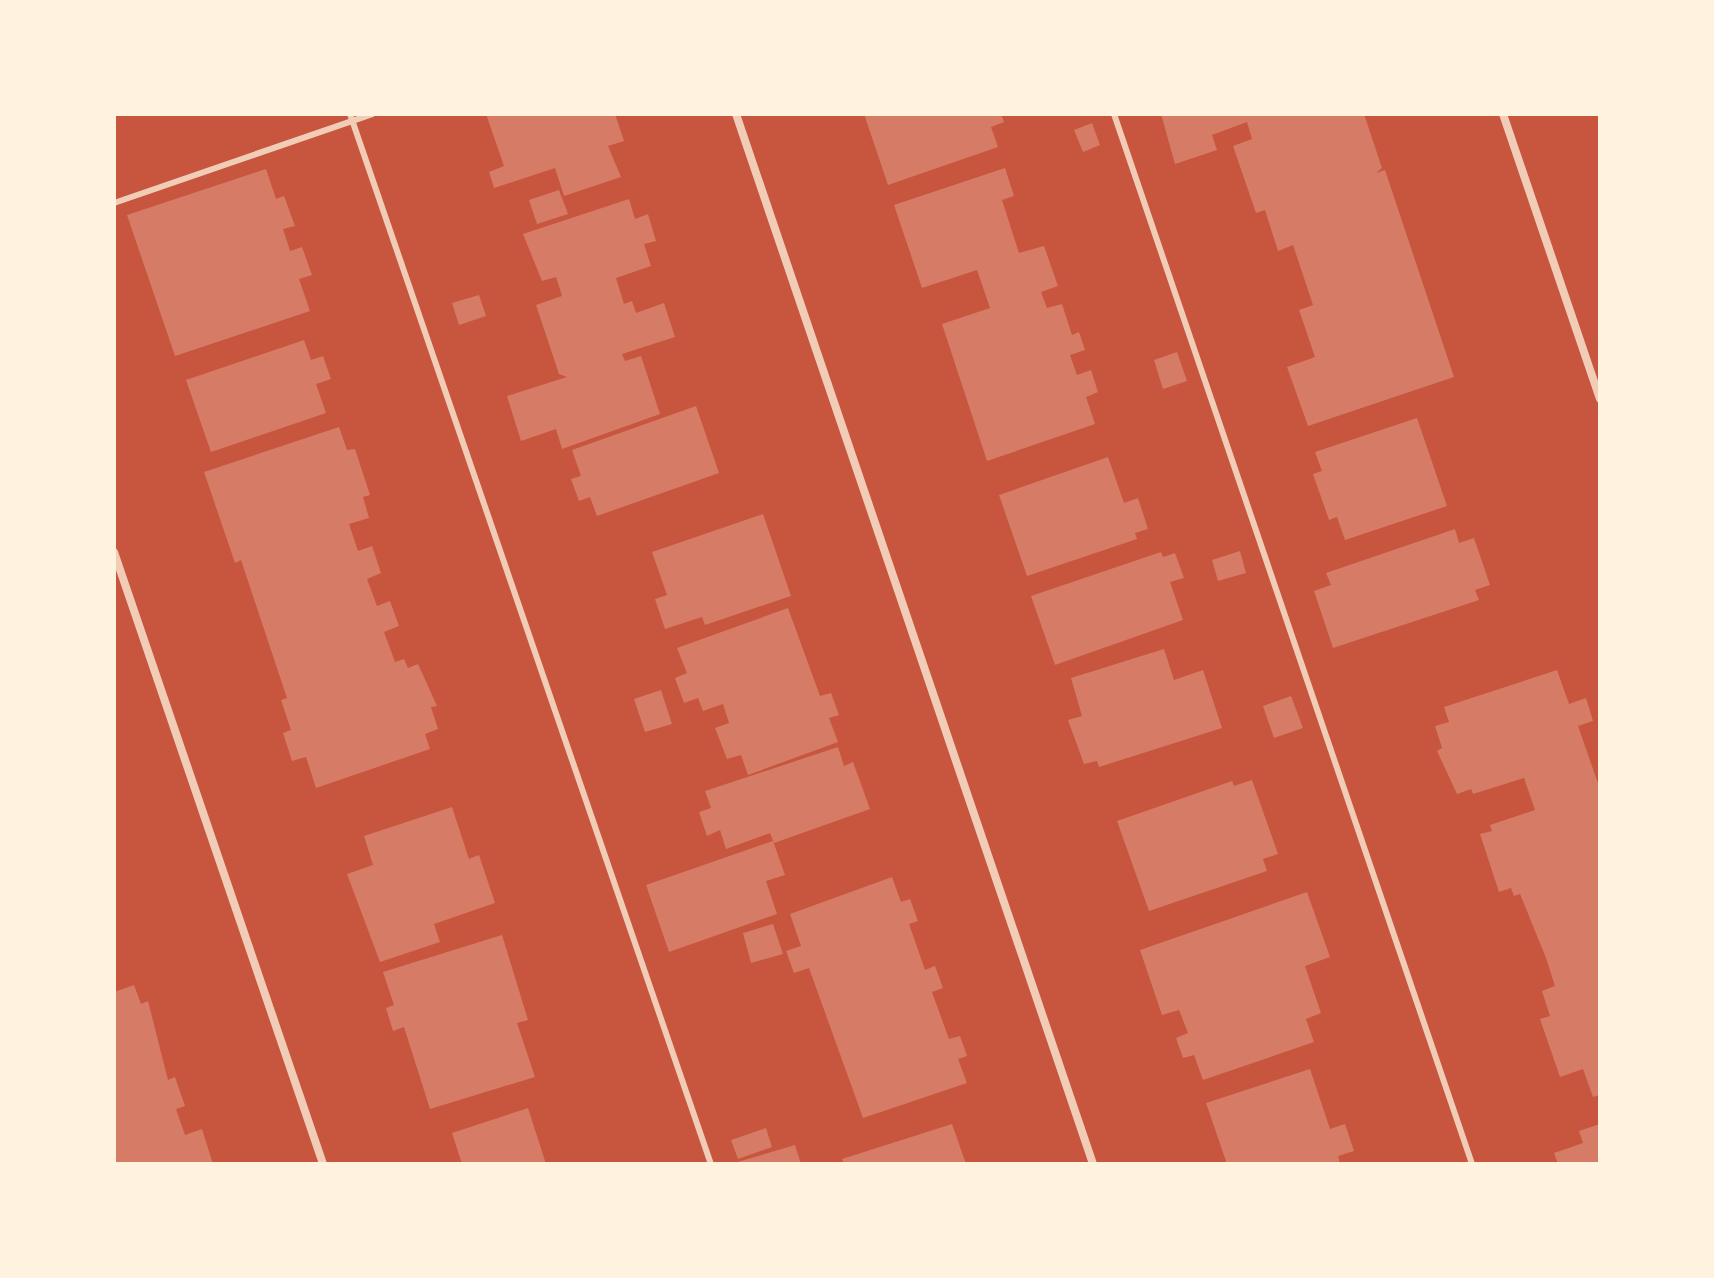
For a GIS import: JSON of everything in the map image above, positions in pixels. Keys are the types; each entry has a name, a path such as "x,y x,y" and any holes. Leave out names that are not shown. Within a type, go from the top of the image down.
{"street":[{"path":"736,114 1093,1164"},
{"path":"1503,114 1600,399"},
{"path":"114,552 323,1164"}],"lane":[{"path":"114,203 351,117 372,114"},
{"path":"1114,114 1472,1164"},
{"path":"351,117 711,1164"}],"building":[{"path":"486,114 615,114 624,141 608,146 621,177 564,196 555,168 494,188 489,172 504,166"},
{"path":"864,114 1001,114 1004,122 991,127 998,147 888,185"},
{"path":"1161,114 1364,114 1382,168 1376,173 1385,170 1454,377 1308,426 1287,367 1315,357 1299,310 1313,305 1293,245 1278,251 1265,210 1256,213 1233,146 1252,139 1247,122 1212,135 1217,150 1175,164"},
{"path":"1092,123 1100,145 1083,152 1074,130"},
{"path":"1005,168 1014,196 1002,200 1019,253 1044,246 1058,286 1041,292 1047,308 1062,304 1072,335 1079,332 1085,350 1070,355 1077,375 1091,370 1098,392 1086,397 1095,424 987,461 942,324 990,308 977,270 922,288 894,205"},
{"path":"266,169 276,199 284,196 295,226 283,229 290,251 302,247 312,275 299,279 310,311 175,356 127,215"},
{"path":"559,190 568,214 537,224 529,200"},
{"path":"629,199 635,219 648,214 656,241 644,244 651,266 616,278 624,304 632,301 636,313 664,303 675,337 622,354 625,361 641,356 660,414 562,449 556,429 521,441 507,396 567,377 559,374 536,305 562,296 556,277 542,281 523,234"},
{"path":"479,295 486,316 459,325 452,303"},
{"path":"304,340 311,360 323,356 331,379 316,384 326,413 211,452 186,380"},
{"path":"1177,352 1187,381 1163,389 1154,360"},
{"path":"696,406 719,473 597,516 590,497 579,501 571,479 581,476 572,450"},
{"path":"1417,418 1447,506 1345,540 1337,517 1329,520 1313,474 1322,471 1315,452"},
{"path":"339,427 347,450 355,449 370,495 363,497 369,518 349,524 358,551 372,546 381,573 367,579 377,606 390,601 399,626 384,632 395,662 404,659 408,668 418,664 437,706 431,707 438,729 425,734 430,749 316,788 306,757 292,761 283,733 291,730 281,700 287,698 241,560 235,563 204,472"},
{"path":"1108,457 1124,503 1138,498 1148,529 1135,533 1137,539 1027,576 999,495"},
{"path":"763,514 791,596 705,625 702,617 665,629 655,599 667,595 652,552"},
{"path":"1455,529 1459,543 1474,538 1490,585 1475,590 1479,600 1333,648 1314,591 1331,585 1326,573"},
{"path":"1240,551 1246,573 1218,581 1212,560"},
{"path":"1161,552 1163,557 1175,553 1184,578 1170,582 1183,620 1055,665 1031,596"},
{"path":"788,608 820,696 831,693 839,715 829,718 838,742 748,775 741,755 727,759 715,728 729,723 723,704 703,711 698,698 684,703 675,678 687,673 677,648"},
{"path":"1164,649 1174,680 1203,670 1222,728 1099,767 1097,761 1084,764 1068,720 1082,716 1071,678"},
{"path":"1557,670 1569,704 1586,698 1593,721 1578,726 1600,789 1600,1095 1593,1097 1583,1069 1560,1077 1540,1019 1550,1016 1542,991 1555,986 1546,958 1520,894 1514,896 1511,888 1499,892 1480,834 1492,831 1490,825 1535,810 1524,778 1473,794 1471,789 1457,794 1437,751 1442,748 1435,726 1449,722 1444,707"},
{"path":"661,690 672,724 645,732 634,699"},
{"path":"1291,696 1303,728 1274,738 1263,706"},
{"path":"838,747 844,766 853,762 870,809 774,843 770,833 726,849 720,830 707,836 699,812 711,808 705,791"},
{"path":"1252,780 1278,854 1263,859 1267,871 1149,911 1117,821 1232,781 1234,786"},
{"path":"452,807 469,859 479,855 495,903 434,924 440,942 380,962 347,874 373,865 364,836"},
{"path":"773,841 785,875 766,881 777,914 669,952 646,885"},
{"path":"892,877 901,902 910,899 918,921 909,924 925,970 935,966 943,988 932,992 949,1039 960,1036 967,1056 958,1059 967,1083 863,1118 809,968 794,973 786,951 801,946 790,914"},
{"path":"1307,892 1330,957 1305,966 1321,1013 1306,1019 1314,1042 1203,1080 1194,1055 1183,1058 1176,1038 1188,1033 1179,1010 1162,1015 1140,950"},
{"path":"773,924 783,954 751,963 743,933"},
{"path":"502,935 528,1020 517,1023 535,1077 430,1109 404,1027 393,1031 386,1008 394,1005 383,972"},
{"path":"134,985 141,1004 148,1001 168,1080 175,1077 185,1106 176,1109 185,1135 202,1129 213,1164 114,1164 114,992"},
{"path":"1310,1069 1330,1129 1345,1124 1354,1151 1338,1156 1340,1164 1227,1164 1206,1103"},
{"path":"528,1108 546,1164 462,1164 452,1133"},
{"path":"952,1124 966,1164 844,1164 842,1159"},
{"path":"1600,1124 1600,1164 1558,1164 1554,1153 1583,1143 1579,1131"},
{"path":"766,1128 772,1147 738,1159 731,1140"},
{"path":"795,1145 801,1164 734,1164 734,1163"}]}
